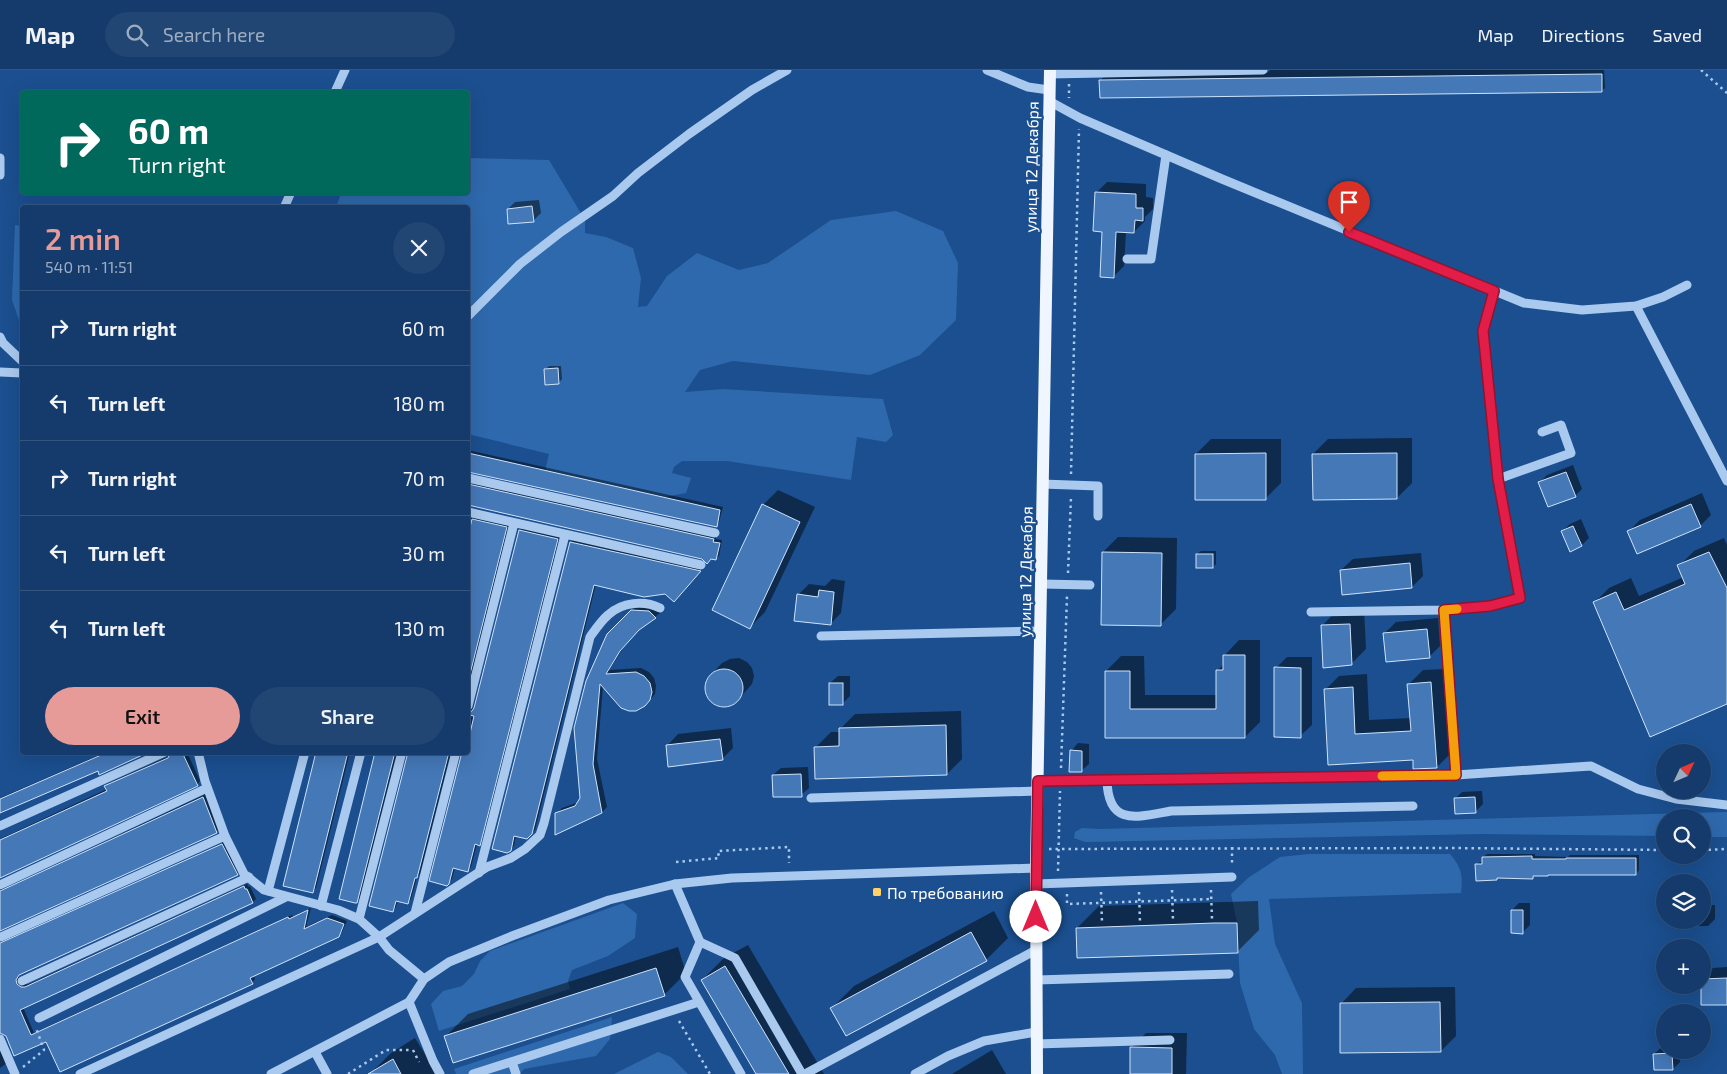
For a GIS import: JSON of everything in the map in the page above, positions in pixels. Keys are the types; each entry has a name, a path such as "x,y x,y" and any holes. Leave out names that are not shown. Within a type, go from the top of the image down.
{"main road":[{"name":"улица 12 Декабря","path":"1036,1074 1036,868 1038,849 1042,484 1050,72"}],"street":[{"path":"336,90 345,70"},
{"path":"470,314 520,264 561,232 613,196 638,172 752,90 787,70"},
{"path":"987,70 1049,95 1080,118 1524,304 1582,310 1636,306 1663,297 1687,285"},
{"path":"1050,72 1263,70"},
{"path":"1127,259 1151,259 1166,155"},
{"path":"0,158 0,176"},
{"path":"1311,612 1444,610 1490,606 1520,598 1498,479 1483,331 1494,291"},
{"path":"1636,306 1727,481"},
{"path":"0,337 3,343 20,359"},
{"path":"0,372 20,373"},
{"path":"1498,479 1571,453 1561,425 1542,432"},
{"path":"470,478 715,533"},
{"path":"1042,484 1098,486 1098,516"},
{"path":"470,512 701,565"},
{"path":"470,698 514,523"},
{"path":"479,872 566,535"},
{"path":"1041,584 1090,585"},
{"path":"80,1074 379,937 479,872 525,849 540,835 544,823 590,637 608,615 627,604 650,604 660,608"},
{"path":"1444,610 1456,775"},
{"path":"821,636 1041,631"},
{"path":"0,826 158,755"},
{"path":"199,755 207,788 225,836 244,874 264,890 338,910 359,920 379,937 389,950 424,979"},
{"path":"268,891 304,755"},
{"path":"321,906 360,755"},
{"path":"359,920 401,755"},
{"path":"415,913 455,755"},
{"path":"811,798 1038,786 1061,780 1456,775 1591,766 1638,789 1676,799 1727,805"},
{"path":"1107,780 1107,794 1112,806 1120,814 1132,816 1145,816 1171,811 1413,806"},
{"path":"0,885 207,788"},
{"path":"1,938 225,836"},
{"path":"271,1074 409,1002 424,979 450,962 512,936 609,900 675,884 732,878 1036,868"},
{"path":"22,981 249,877"},
{"path":"1036,884 1232,877"},
{"path":"675,884 700,942 735,958 803,1074 1036,950"},
{"path":"39,1018 286,897"},
{"path":"700,942 684,977 741,1074"},
{"path":"1037,980 1229,974"},
{"path":"409,1002 440,1074"},
{"path":"473,1074 699,1002"},
{"path":"915,1074 948,1056 984,1041 1036,1038 1170,1040"},
{"path":"0,1039 15,1074"},
{"path":"315,1052 327,1074"},
{"path":"512,1062 516,1074"}],"path":[{"path":"1701,70 1727,93"},
{"path":"1069,73 1070,112"},
{"path":"1080,118 1071,485 1058,849 1062,883 1067,904 1211,899"},
{"path":"676,862 719,858 718,851 789,847 789,863"},
{"path":"1232,847 1232,877"},
{"path":"1038,849 1232,847 1656,850"},
{"path":"1711,850 1727,849"},
{"path":"1210,878 1212,919"},
{"path":"1138,880 1140,922"},
{"path":"1172,880 1173,920"},
{"path":"1100,882 1102,923"},
{"path":"673,1010 710,1074"},
{"path":"15,1074 44,1050 35,1026 39,1018"},
{"path":"348,1074 386,1050 412,1050"}],"shaded area":[{"path":"470,158 549,160 585,220 585,233 606,237 633,248 641,278 638,307 647,306 667,276 697,253 739,270 768,263 831,220 896,211 943,231 958,263 956,320 920,355 870,375 733,361 700,370 685,392 723,389 883,399 893,435 886,442 857,437 851,480 727,461 682,461 674,467 672,473 691,478 686,493 665,497 545,471 549,454 470,434 470,205 337,205 340,195 470,195"},
{"path":"15,225 20,226 20,323 12,300"},
{"path":"1711,812 1727,812 1727,837 1711,837"},
{"path":"1656,814 1656,836 1482,834 1085,842 1074,838 1075,832 1082,828"},
{"path":"1309,854 1450,854 1461,872 1461,893 1269,899 1275,944 1302,1003 1303,1074 1282,1074 1275,1055 1254,1029 1240,983 1237,923 1231,894 1248,878 1280,857"},
{"path":"623,903 637,914 635,938 608,956 572,970 568,981 570,989 439,1031 431,1004 443,991 462,986 474,974 480,961 490,951"},
{"path":"612,1017 610,1039 596,1056 524,1069 520,1074 456,1074 454,1069"},
{"path":"658,1052 671,1057 688,1074 614,1074"}],"building":[{"path":"1602,74 1602,92 1100,98 1099,80"},
{"path":"1095,192 1136,194 1136,208 1143,208 1143,221 1135,220 1134,233 1116,232 1114,278 1100,277 1102,232 1093,231"},
{"path":"532,206 534,222 508,224 507,209"},
{"path":"558,368 559,384 545,385 544,369"},
{"path":"470,453 720,510 717,527 470,472"},
{"path":"1266,453 1266,500 1195,500 1195,454"},
{"path":"1397,453 1397,499 1313,500 1312,454"},
{"path":"1566,472 1576,497 1548,507 1538,482"},
{"path":"470,484 714,539 713,542 720,543 716,560 711,559 707,564 702,559 470,505"},
{"path":"762,504 800,522 750,629 712,610"},
{"path":"1691,504 1701,527 1637,554 1627,531"},
{"path":"472,519 507,527 470,674 470,528"},
{"path":"1573,526 1582,546 1570,552 1561,531"},
{"path":"519,530 558,539 480,846 475,844 468,872 453,868 447,886 429,881 461,755 470,755 470,733 474,716 470,715 470,712 474,708"},
{"path":"570,542 701,571 674,602 665,594 644,597 594,585 532,834 527,839 514,836 511,851 507,853 492,849"},
{"path":"1102,552 1162,553 1161,626 1101,625"},
{"path":"1709,552 1727,588 1727,704 1650,737 1593,602 1616,592 1624,610 1685,584 1677,565"},
{"path":"1196,554 1213,554 1213,568 1196,568"},
{"path":"1410,563 1412,588 1342,595 1340,570"},
{"path":"819,590 834,592 831,625 794,621 797,594 818,597"},
{"path":"631,610 649,611 656,618 639,630 620,651 606,674 636,672 644,676 650,683 652,692 650,700 645,706 636,711 629,711 621,708 600,684 593,764 602,813 555,835 555,813 575,806 580,798 574,728 586,681 607,634"},
{"path":"1350,624 1352,665 1323,668 1321,625"},
{"path":"1427,629 1430,658 1386,662 1383,633"},
{"path":"1223,655 1245,655 1245,738 1105,738 1105,671 1130,671 1130,709 1216,709 1216,670 1223,670"},
{"path":"1274,667 1301,668 1301,738 1274,737"},
{"path":"724,669 738,674 743,688 738,702 724,707 710,702 705,688 710,674"},
{"path":"1431,682 1437,768 1413,769 1413,760 1328,765 1324,689 1353,687 1355,734 1411,731 1407,684"},
{"path":"829,683 843,683 843,705 829,705"},
{"path":"946,725 947,775 815,779 814,747 839,746 839,728"},
{"path":"720,739 723,760 668,767 666,745"},
{"path":"1070,750 1082,751 1082,772 1069,772"},
{"path":"101,755 142,755 99,775 98,771 0,813 0,799"},
{"path":"170,755 183,755 198,786 0,878 0,840 107,791 104,786 168,758"},
{"path":"315,755 347,755 313,893 283,886"},
{"path":"374,755 394,755 357,903 339,899"},
{"path":"407,755 448,755 417,878 415,878 408,904 396,901 393,912 369,906"},
{"path":"801,774 802,797 773,797 772,775"},
{"path":"203,797 217,833 0,931 0,891"},
{"path":"1475,797 1476,813 1455,814 1454,798"},
{"path":"222,844 238,875 19,975 16,980 17,984 25,987 244,886 253,903 20,1010 31,1035 288,917 289,919 308,910 304,929 327,918 344,924 339,937 250,978 253,984 60,1072 46,1042 14,1056 6,1036 0,1033 0,943"},
{"path":"1532,856 1532,859 1636,858 1636,875 1548,875 1533,876 1533,879 1497,878 1497,880 1476,881 1475,864 1482,864 1482,857"},
{"path":"1511,910 1523,910 1523,934 1511,933"},
{"path":"1237,923 1238,953 1077,958 1076,928"},
{"path":"971,932 987,961 846,1036 830,1008"},
{"path":"725,966 789,1074 756,1074 701,980"},
{"path":"656,968 665,996 453,1063 444,1036"},
{"path":"1727,978 1727,1005 1701,1004 1701,994 1711,994 1711,979"},
{"path":"1440,1002 1441,1052 1340,1053 1340,1003"},
{"path":"1130,1047 1172,1048 1172,1074 1130,1074"},
{"path":"1653,1054 1656,1054 1656,1059 1672,1059 1673,1070 1654,1070"},
{"path":"393,1059 401,1074 368,1074"}],"slow traffic":[{"path":"1382,776 1456,775 1444,610 1457,609"}],"place":[{"name":"По требованию","path":"877,892"}],"route":[{"path":"1036,917 1038,781 1456,775 1444,610 1490,606 1520,598 1498,479 1483,331 1494,291 1349,232"}]}
